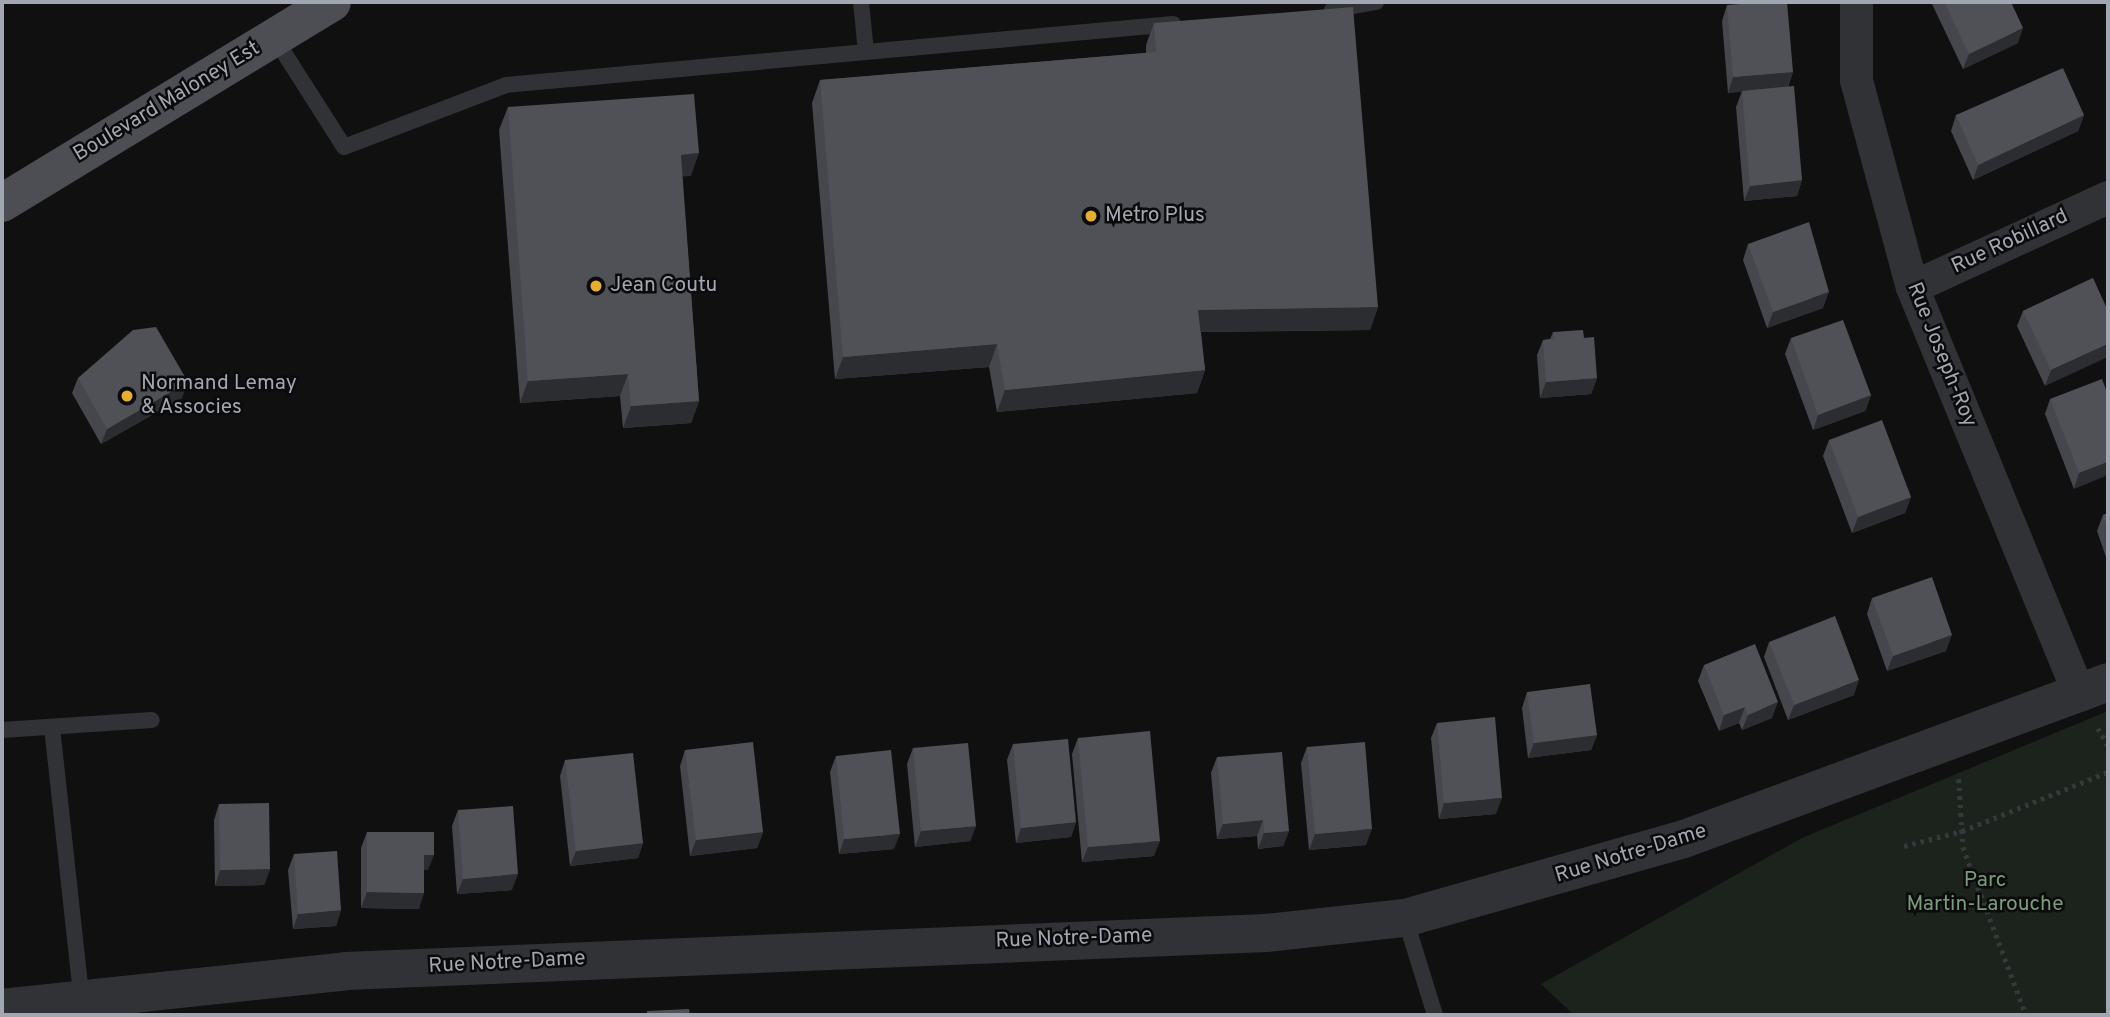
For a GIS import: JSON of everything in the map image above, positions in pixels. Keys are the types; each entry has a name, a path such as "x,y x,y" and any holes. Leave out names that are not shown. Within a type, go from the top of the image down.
{"main road":[{"name":"Boulevard Maloney Est","path":"2,203 332,2"}],"street":[{"name":"Rue Joseph-Roy","path":"1856,2 1856,80 1912,287 2094,688"},
{"name":"Rue Robillard","path":"1912,287 2108,197"},
{"name":"Rue Notre-Dame","path":"2,1008 81,996 346,971 1266,933 1405,918 1684,839 2094,688"}],"lane":[{"path":"861,2 866,52"},
{"path":"1308,12 1376,2"},
{"path":"274,37 344,147 506,85 1187,22"},
{"path":"2,730 152,720"},
{"path":"52,727 81,996"},
{"path":"1405,918 1435,1015"}],"path":[{"path":"1957,739 1962,831 2026,1015"},
{"path":"1904,846 1962,831 2108,772"}],"green space":[{"name":"Parc Martin-Larouche","path":"2108,711 2108,1015 1574,1015 1541,984 1802,838"}],"building":[{"path":"1787,2 1793,72 1733,77 1727,5"},
{"path":"1944,2 2011,2 2023,28 1969,54"},
{"name":"Metro Plus","path":"1353,7 1378,307 1198,310 1205,370 1005,390 997,344 843,357 820,80 1156,52 1154,23"},
{"path":"2063,68 2084,115 1978,165 1956,115"},
{"path":"1794,86 1802,180 1750,186 1742,91"},
{"name":"Jean Coutu","path":"694,94 699,153 681,155 699,401 631,406 628,374 528,381 508,107"},
{"path":"1809,222 1829,292 1773,312 1748,244"},
{"path":"2093,278 2108,311 2108,344 2051,370 2023,311"},
{"path":"1843,320 1871,395 1818,415 1791,338"},
{"name":"Normand Lemay & Associes","path":"156,327 188,382 107,429 78,378 133,330"},
{"path":"1583,330 1584,338 1594,337 1597,378 1546,382 1543,340 1554,339 1553,332"},
{"path":"2102,379 2108,395 2108,462 2079,473 2050,399"},
{"path":"1882,420 1911,497 1858,517 1829,440"},
{"path":"2108,513 2108,531 2103,515"},
{"path":"1932,577 1952,635 1893,656 1872,598"},
{"path":"1835,616 1859,680 1794,705 1769,642"},
{"path":"1755,644 1778,702 1748,715 1745,707 1724,715 1704,665"},
{"path":"1590,684 1597,735 1534,743 1527,692"},
{"path":"1495,717 1502,798 1444,803 1437,723"},
{"path":"1150,731 1160,841 1088,847 1078,738"},
{"path":"1068,739 1076,822 1021,828 1013,744"},
{"path":"753,742 763,832 696,840 685,750"},
{"path":"1365,742 1372,829 1315,834 1307,747"},
{"path":"968,743 976,826 921,831 913,748"},
{"path":"891,750 900,834 844,839 836,756"},
{"path":"1282,752 1289,831 1264,833 1263,820 1223,824 1217,757"},
{"path":"633,753 643,843 576,851 565,760"},
{"path":"269,803 270,869 220,870 219,804"},
{"path":"513,806 518,874 463,879 458,810"},
{"path":"367,832 434,832 434,855 424,855 424,893 367,892"},
{"path":"337,851 341,910 298,914 294,854"},
{"path":"689,1009 690,1015 647,1015 647,1011"}],"place":[{"name":"Metro Plus","path":"1091,216"},
{"name":"Jean Coutu","path":"596,286"},
{"name":"Normand Lemay & Associes","path":"127,396"}]}
